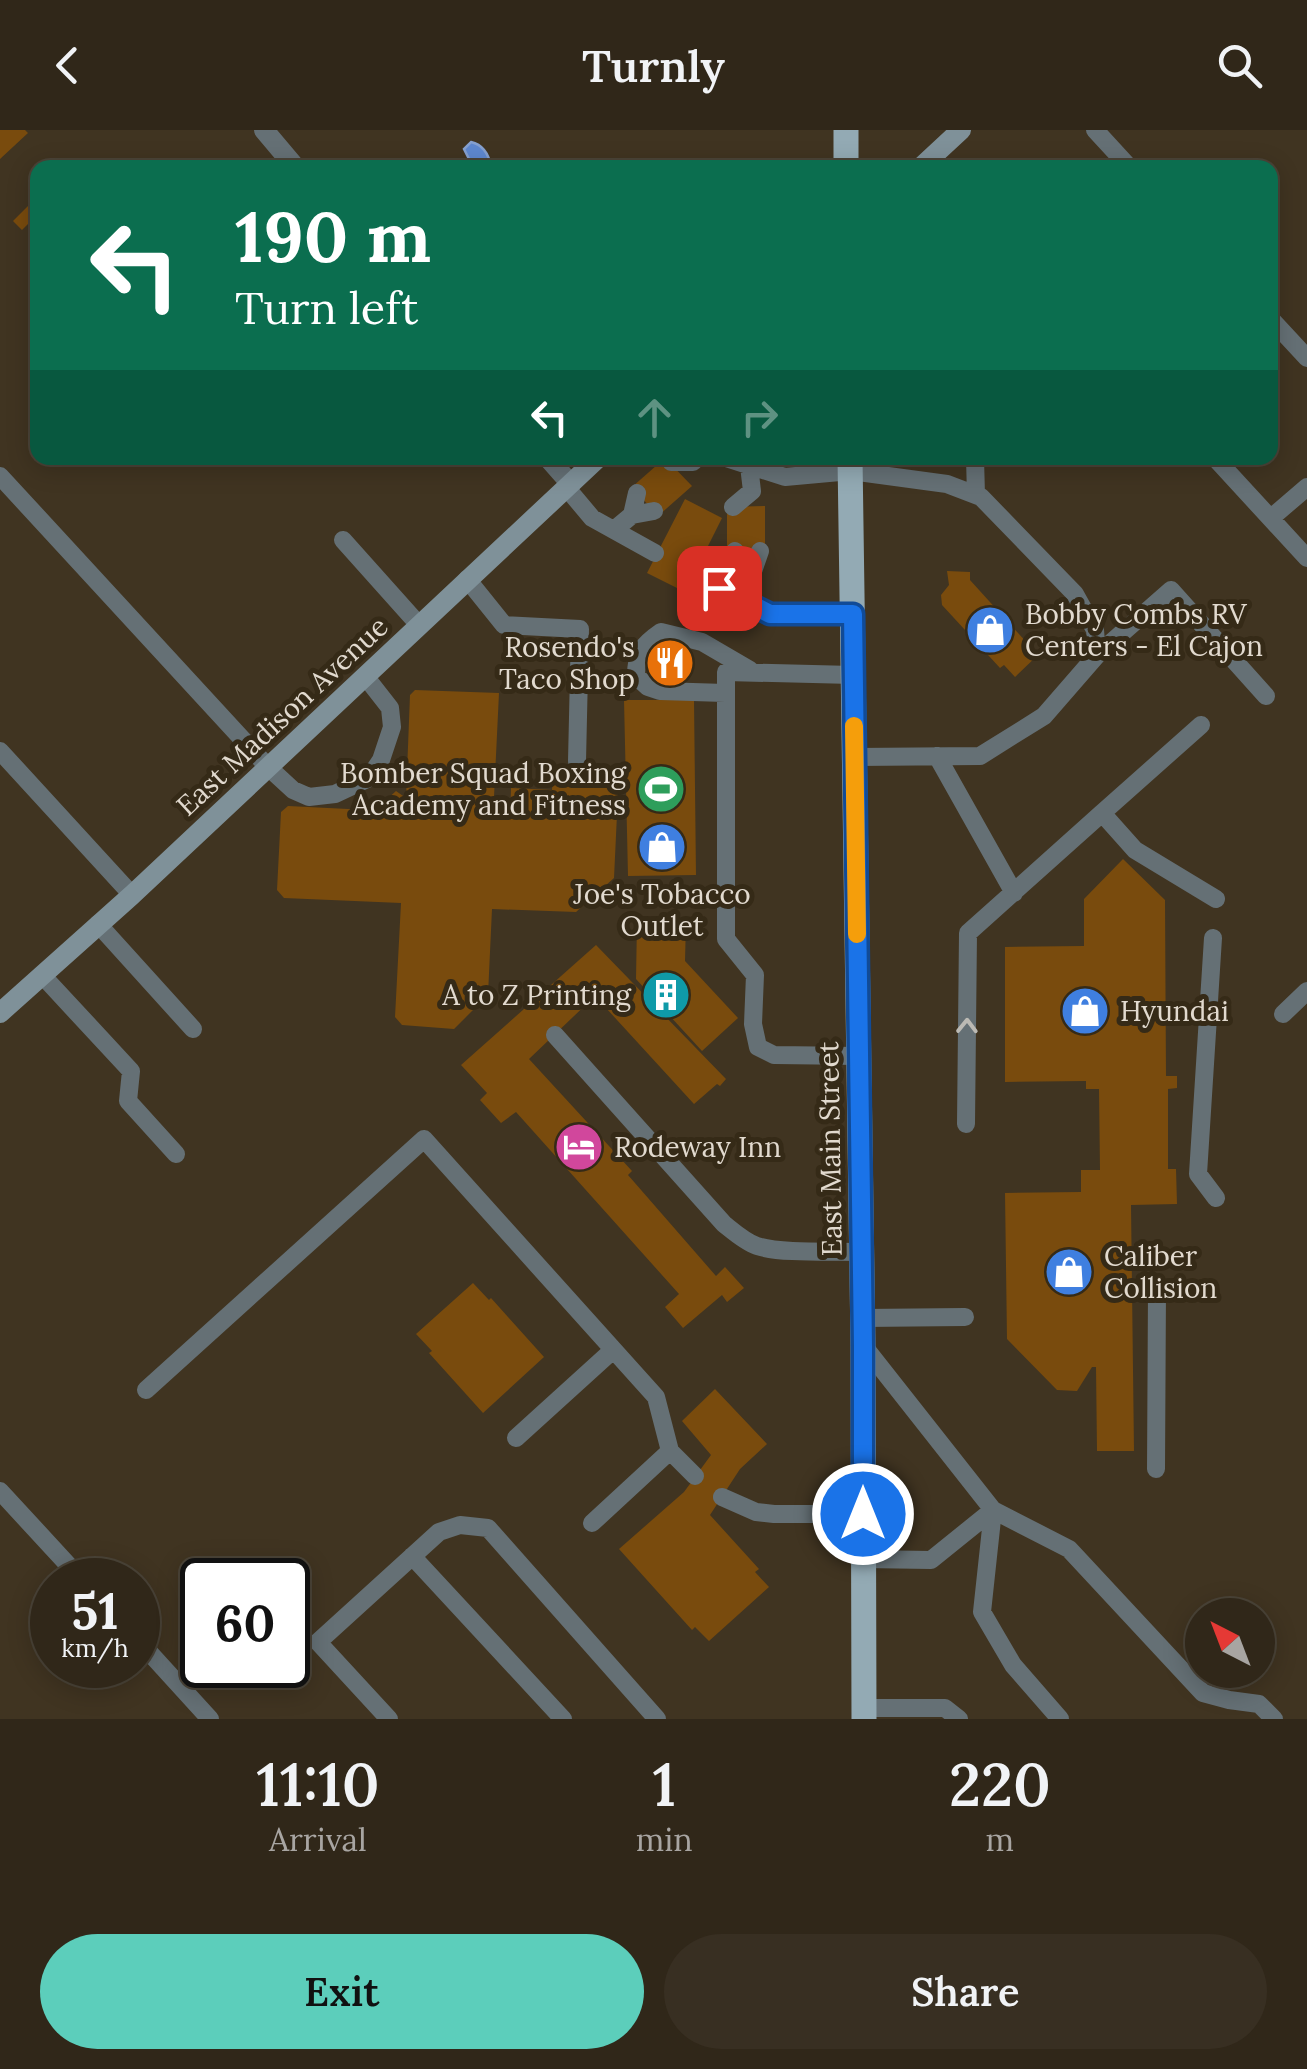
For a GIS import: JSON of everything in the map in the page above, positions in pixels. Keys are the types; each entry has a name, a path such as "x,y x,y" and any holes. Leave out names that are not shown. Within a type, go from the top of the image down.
{"main road":[{"path":"846,130 846,160"},
{"name":"East Main Street","path":"851,465 863,1318 864,1713"}],"street":[{"path":"265,130 289,160"},
{"path":"937,160 962,130"},
{"path":"553,465 568,485"},
{"name":"East Madison Avenue","path":"0,1012 132,895 590,465"}],"lane":[{"path":"1095,130 1123,160"},
{"path":"1278,327 1307,358"},
{"path":"687,482 693,465"},
{"path":"747,465 785,477 846,465"},
{"path":"856,465 947,484 981,497 1075,594 1095,630 1097,654"},
{"path":"974,465 976,495"},
{"path":"1222,465 1307,558"},
{"path":"734,507 756,499 750,466"},
{"path":"0,476 293,790 309,796 335,794 368,778 382,760 392,727 390,708 365,676"},
{"path":"568,485 592,518 655,553"},
{"path":"1271,518 1307,488"},
{"path":"632,516 638,493"},
{"path":"614,530 632,516 654,511"},
{"path":"343,540 419,625"},
{"path":"744,600 760,551"},
{"path":"734,552 750,580"},
{"path":"694,574 770,614 853,614"},
{"path":"468,579 504,625 580,629 577,760"},
{"path":"855,757 980,756 1044,716 1097,654 1171,590 1266,696"},
{"path":"725,693 660,691 648,687 636,676 636,660 645,642 660,632 702,642 754,672"},
{"path":"853,675 726,672 726,939 755,975 754,1036 758,1048 774,1055 859,1056"},
{"path":"966,1124 968,933 1201,726"},
{"path":"0,751 132,895"},
{"path":"937,756 1014,892"},
{"path":"1102,813 1136,850 1216,899"},
{"path":"98,924 194,1029"},
{"path":"1213,938 1198,1174 1216,1198"},
{"path":"42,975 131,1071 128,1101 176,1154"},
{"path":"1282,1014 1307,992"},
{"path":"555,1034 724,1224 742,1238 772,1250 862,1252"},
{"path":"146,1390 424,1139 656,1397 670,1451 695,1476"},
{"path":"1156,1469 1157,1289"},
{"path":"863,1318 965,1317"},
{"path":"863,1346 993,1510 1069,1549 1203,1693 1260,1704 1274,1719"},
{"path":"516,1438 614,1350"},
{"path":"592,1523 670,1451"},
{"path":"0,1491 62,1558"},
{"path":"722,1497 756,1512 863,1514"},
{"path":"864,1559 931,1560 993,1510"},
{"path":"993,1510 982,1612 1014,1664 1060,1719"},
{"path":"388,1719 318,1642 438,1532 460,1525 488,1528 657,1719"},
{"path":"412,1556 563,1719"},
{"path":"160,1664 210,1719"},
{"path":"864,1713 944,1708 959,1719"}],"water":[{"path":"471,142 479,145 489,160 470,160 464,149"}],"building":[{"path":"0,130 28,133 0,159"},
{"path":"30,206 30,222 22,230 13,221"},
{"path":"657,465 672,465 692,486 658,516 632,487"},
{"path":"685,499 722,518 685,592 647,573"},
{"path":"765,506 765,551 727,553 727,507"},
{"name":"Bobby Combs RV Centers - El Cajon","path":"947,571 970,572 970,580 1038,655 1015,677 1004,665 1000,668 942,605 941,595 949,585"},
{"name":"Rosendo's Taco Shop","path":"670,642 685,649 692,664 685,679 670,686 655,679 648,664 655,649"},
{"path":"415,690 499,693 493,818 510,819 511,788 552,790 553,770 619,772 614,878 576,912 492,909 488,995 454,1029 402,1025 395,1017 401,903 284,898 277,890 281,812 288,806 388,811 384,802 396,791 406,798 410,695"},
{"path":"624,700 694,700 696,875 628,876"},
{"path":"1123,859 1165,900 1166,1076 1177,1076 1177,1088 1168,1089 1168,1169 1176,1169 1177,1204 1131,1205 1134,1451 1097,1451 1096,1367 1092,1367 1077,1391 1057,1390 1007,1339 1005,1193 1081,1192 1081,1170 1100,1170 1099,1089 1086,1089 1086,1081 1005,1082 1005,947 1084,946 1084,899"},
{"path":"637,922 686,922 685,961 738,1018 702,1051 636,979"},
{"name":"Rodeway Inn","path":"596,945 726,1079 694,1104 595,996 529,1059 632,1171 628,1175 716,1276 725,1267 744,1288 727,1302 722,1295 683,1328 665,1307 679,1294 516,1112 501,1123 480,1100 487,1093 461,1065"},
{"path":"473,1283 544,1357 483,1413 416,1334"},
{"path":"715,1389 767,1444 740,1469 710,1515 759,1569 755,1572 769,1587 709,1641 695,1627 692,1630 619,1549 684,1492 711,1455 682,1421"}],"slow traffic":[{"path":"854,726 857,934"}],"place":[{"name":"Bobby Combs RV Centers - El Cajon","path":"990,630"},
{"name":"Rosendo's Taco Shop","path":"670,663"},
{"name":"Bomber Squad Boxing Academy and Fitness","path":"661,789"},
{"name":"Joe's Tobacco Outlet","path":"662,847"},
{"name":"A to Z Printing","path":"666,995"},
{"name":"Hyundai","path":"1085,1011"},
{"name":"Rodeway Inn","path":"579,1147"},
{"name":"Caliber Collision","path":"1069,1272"}],"route":[{"path":"719,588 770,614 853,614 863,1514"}]}
